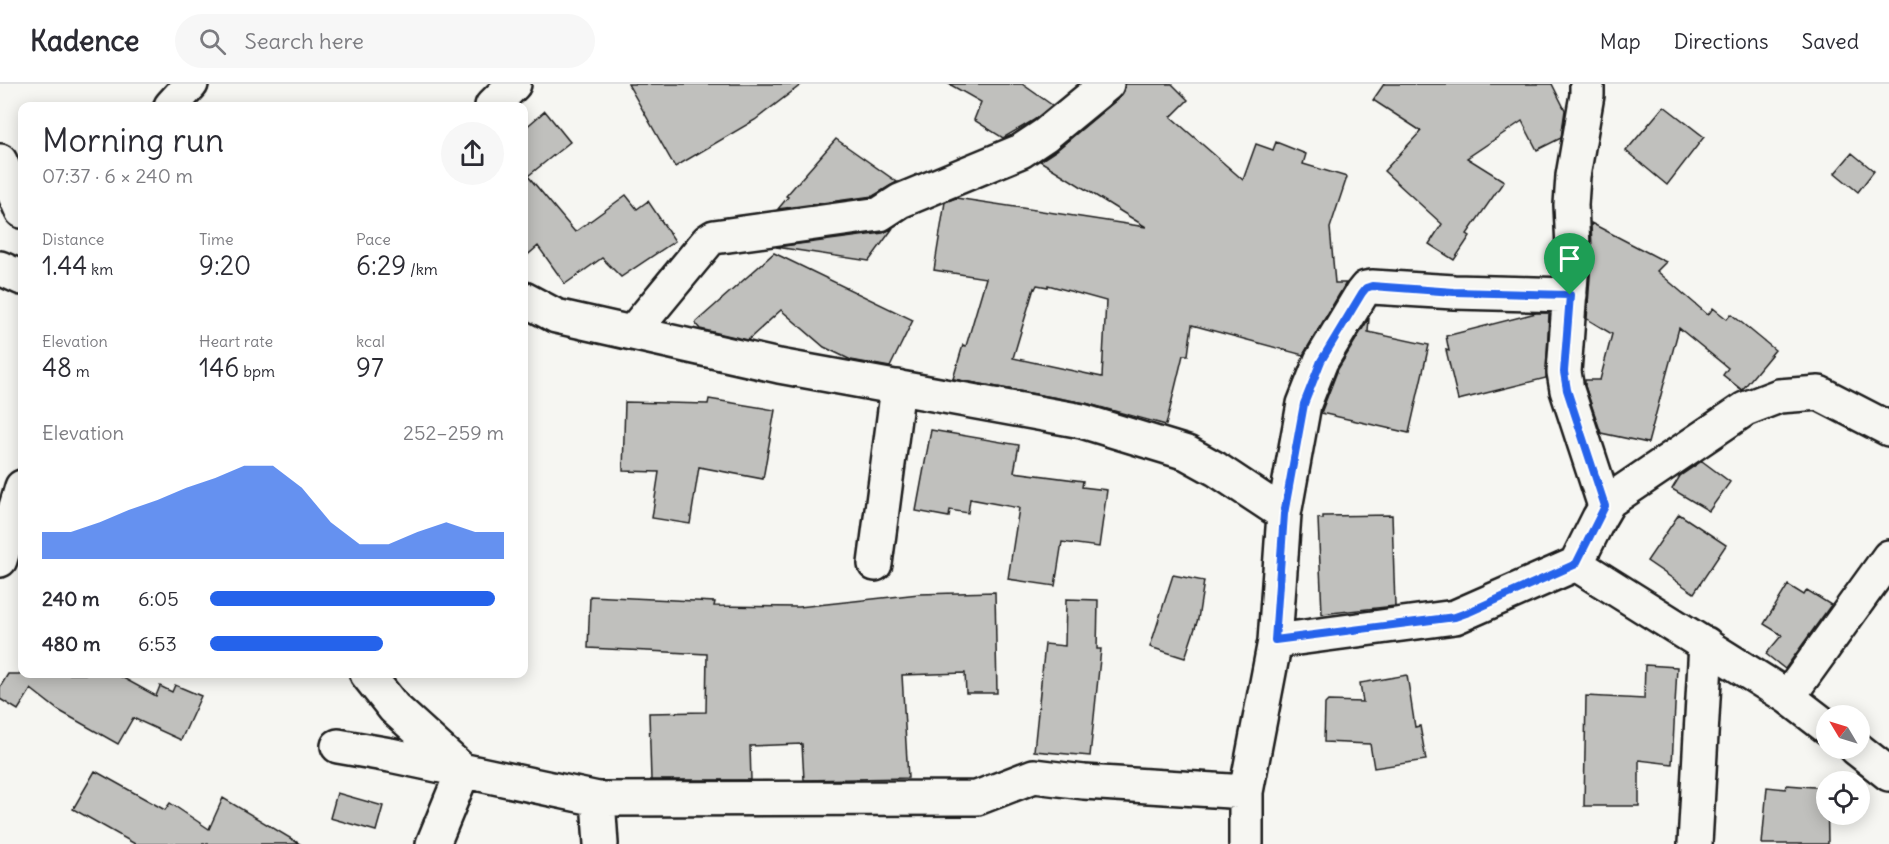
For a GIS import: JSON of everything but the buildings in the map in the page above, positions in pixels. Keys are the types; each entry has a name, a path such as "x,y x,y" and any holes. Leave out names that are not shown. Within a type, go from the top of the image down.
{"street":[{"path":"175,102 191,84"},
{"path":"496,102 514,84"},
{"path":"632,333 708,241 714,237 880,214 900,201 1021,151 1045,135 1107,84"},
{"path":"1587,84 1573,176 1571,205 1573,248 1564,372 1605,506"},
{"path":"0,161 18,200"},
{"path":"0,268 18,276"},
{"path":"1246,844 1246,792 1275,640 1284,514 1304,404 1321,361 1366,288 1372,286 1454,292 1570,295"},
{"path":"528,301 556,316 779,366 1082,421 1187,453 1216,469 1284,514"},
{"path":"875,564 898,387"},
{"path":"1275,640 1455,617 1576,564 1605,506 1621,491 1745,409 1779,396 1819,393 1889,429"},
{"path":"2,550 18,500"},
{"path":"1788,697 1889,557"},
{"path":"1576,564 1706,644 1788,697 1816,719"},
{"path":"1695,844 1706,644"},
{"path":"369,678 394,708 463,771"},
{"path":"338,746 598,799 977,798 1034,776 1084,782 1246,792"},
{"path":"1870,759 1889,774"},
{"path":"433,844 463,771"},
{"path":"598,799 601,844"}],"route":[{"path":"1372,286 1454,292 1570,295 1564,372 1567,390 1605,506 1576,564 1455,617 1275,640 1284,514 1304,404 1321,361 1366,288 1372,286"}]}
